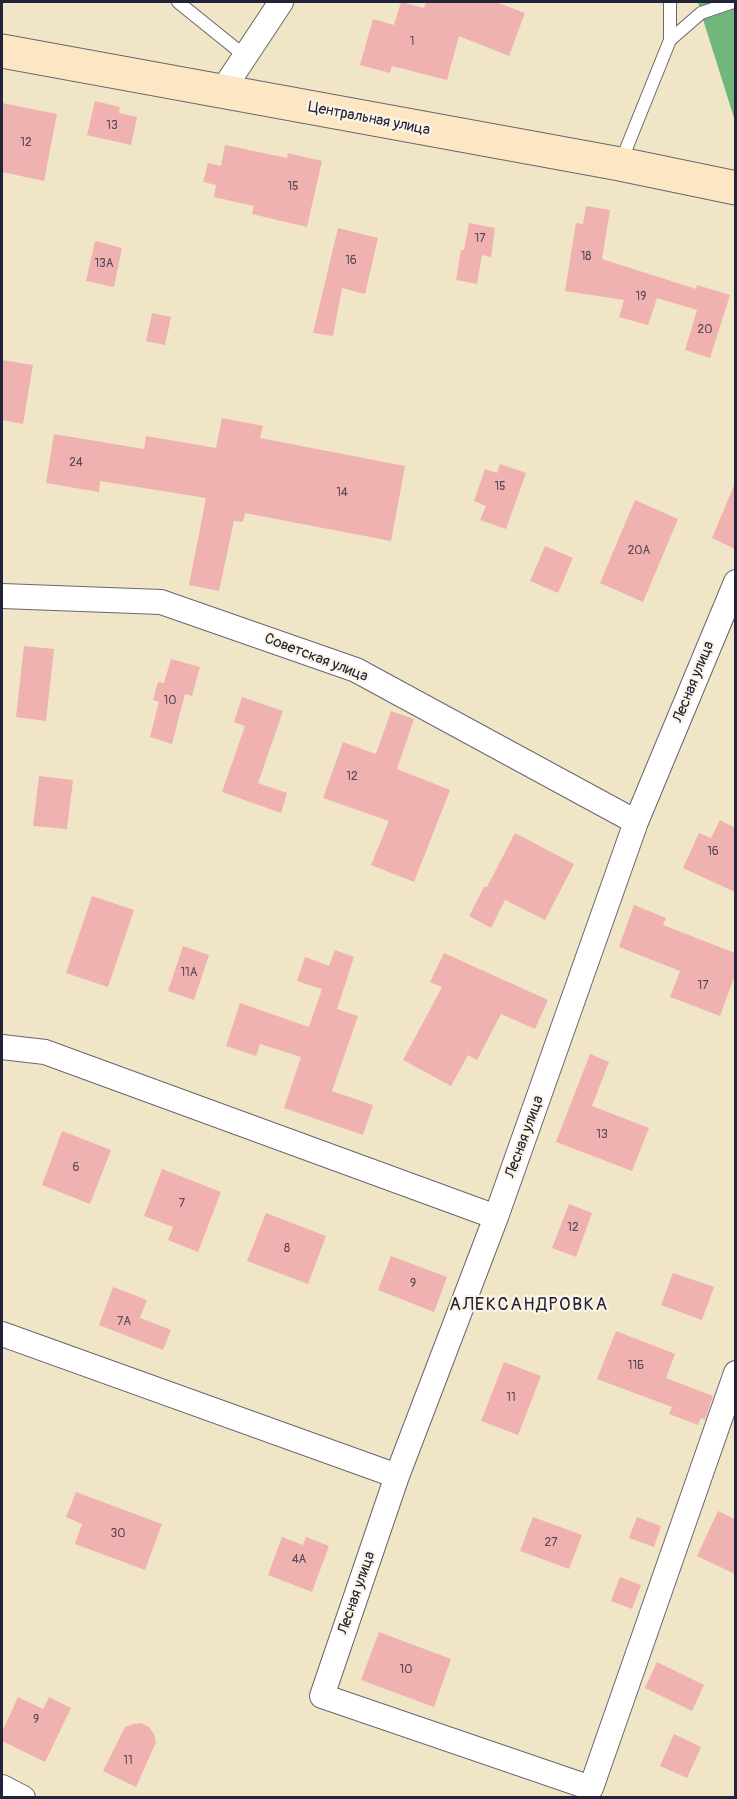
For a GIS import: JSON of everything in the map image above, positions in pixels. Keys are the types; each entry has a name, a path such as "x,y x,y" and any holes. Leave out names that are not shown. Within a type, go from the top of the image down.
{"main road":[{"name":"Центральная улица","path":"2,51 407,127 620,164 735,188"}],"street":[{"path":"222,91 281,2"},
{"name":"Лесная улица","path":"735,582 636,822 496,1216 397,1476 322,1696 591,1788 735,1372"},
{"name":"Советская улица","path":"2,596 161,602 356,670 636,822"},
{"path":"2,1047 45,1052 496,1216"},
{"path":"2,1334 397,1476"},
{"path":"2,1787 23,1797"}],"lane":[{"path":"178,2 245,56"},
{"path":"620,164 670,40 670,2"},
{"path":"670,40 701,13 734,2"}],"green space":[{"path":"698,2 735,2 735,121 701,13"}],"building":[{"path":"401,2 424,8 426,2 496,2 525,13 509,56 459,36 447,80 392,66 390,73 360,65 373,19 394,25"},
{"path":"95,101 120,107 119,113 137,117 131,145 87,135"},
{"path":"2,103 57,114 44,181 2,172"},
{"path":"225,145 287,158 288,153 322,161 307,227 252,214 254,206 214,197 216,185 203,182 208,163 221,166"},
{"path":"586,206 610,210 602,259 696,289 697,285 730,295 710,358 685,350 697,310 657,298 648,325 619,317 624,300 565,291 576,223 583,224"},
{"path":"469,223 495,228 491,257 482,255 477,284 456,280"},
{"path":"338,228 378,238 365,294 342,288 333,336 313,333"},
{"path":"95,241 122,248 114,287 86,281"},
{"path":"152,313 171,317 165,345 146,341"},
{"path":"2,360 33,365 23,424 2,420"},
{"path":"222,418 263,426 260,438 405,466 391,541 245,513 243,522 234,521 219,591 189,585 206,498 100,481 99,492 46,483 54,434 144,449 146,436 216,448"},
{"path":"500,464 526,473 506,529 480,520 486,506 474,501 485,469 497,473"},
{"path":"735,483 735,549 712,538"},
{"path":"635,500 678,519 643,602 600,583"},
{"path":"545,546 573,558 558,593 530,581"},
{"path":"24,646 54,649 46,721 16,717"},
{"path":"171,659 200,667 192,696 185,694 172,744 150,737 159,702 153,700 158,682 164,683"},
{"path":"242,697 283,711 258,783 287,793 281,813 222,792 245,726 234,722"},
{"path":"391,711 414,719 397,769 450,790 414,882 371,865 389,821 323,798 343,742 376,754"},
{"path":"39,776 73,780 67,829 33,826"},
{"path":"720,820 735,828 735,892 683,868 699,833 711,838"},
{"path":"515,833 574,864 545,920 505,900 491,928 469,916"},
{"path":"92,896 134,910 108,987 66,973"},
{"path":"634,905 666,918 663,925 735,953 735,975 720,1016 670,997 680,971 619,947"},
{"path":"183,946 209,955 194,1000 168,991"},
{"path":"335,950 354,957 337,1009 358,1016 332,1091 373,1105 363,1135 284,1108 301,1057 260,1044 256,1056 226,1046 240,1003 309,1027 322,989 297,981 305,957 329,966"},
{"path":"444,953 548,1000 535,1029 501,1014 477,1060 468,1055 451,1086 403,1060 442,987 430,982"},
{"path":"590,1054 609,1062 592,1106 649,1128 632,1171 556,1142"},
{"path":"62,1131 111,1150 90,1204 42,1185"},
{"path":"162,1169 221,1192 198,1252 168,1240 173,1227 144,1216"},
{"path":"569,1204 592,1213 576,1257 552,1248"},
{"path":"266,1213 326,1236 308,1284 247,1261"},
{"path":"391,1256 447,1277 434,1312 378,1290"},
{"path":"673,1273 714,1287 702,1320 661,1305"},
{"path":"113,1287 147,1300 140,1318 171,1330 163,1350 99,1325"},
{"path":"616,1331 675,1354 666,1378 713,1396 705,1420 701,1418 698,1425 669,1414 672,1407 597,1379"},
{"path":"504,1362 541,1376 518,1435 481,1421"},
{"path":"76,1492 162,1524 145,1570 75,1544 82,1524 66,1517"},
{"path":"718,1511 735,1519 735,1574 697,1556"},
{"path":"533,1517 582,1535 569,1569 520,1551"},
{"path":"637,1517 661,1526 654,1547 629,1538"},
{"path":"282,1537 303,1545 306,1537 329,1546 312,1592 268,1575"},
{"path":"620,1577 641,1585 632,1609 611,1601"},
{"path":"379,1632 451,1659 434,1707 361,1680"},
{"path":"657,1662 704,1685 692,1711 645,1688"},
{"path":"18,1697 43,1709 49,1697 71,1708 45,1762 2,1741 2,1732"},
{"path":"141,1723 149,1727 156,1742 136,1787 103,1771 125,1727"},
{"path":"674,1734 701,1747 687,1778 660,1766"}],"district":[{"name":"АЛЕКСАНДРОВКА","path":"529,1305"}]}
